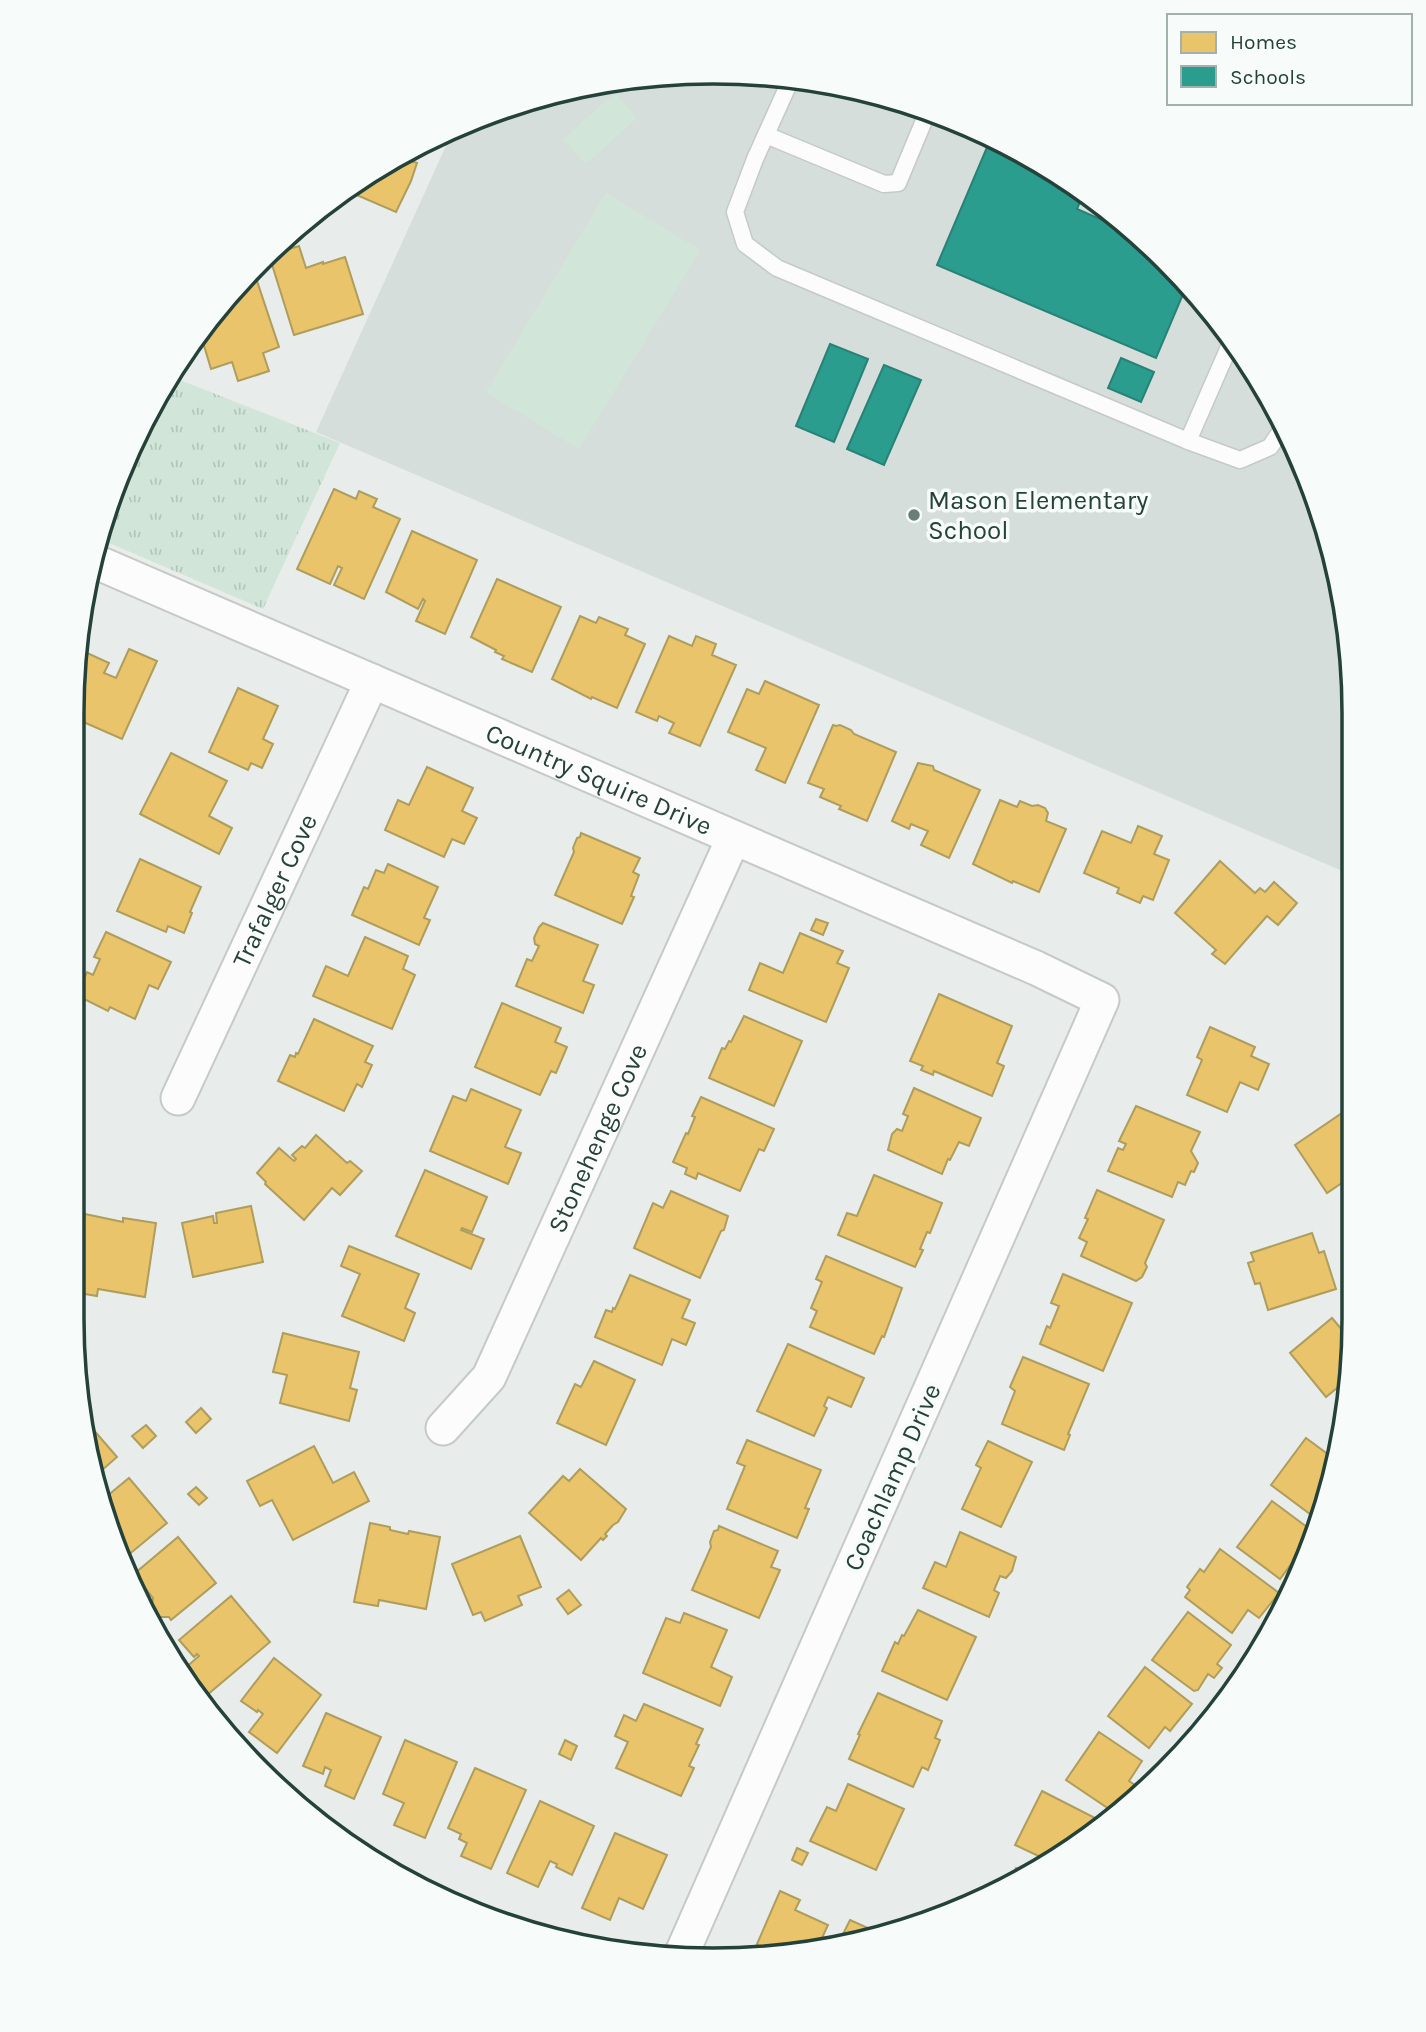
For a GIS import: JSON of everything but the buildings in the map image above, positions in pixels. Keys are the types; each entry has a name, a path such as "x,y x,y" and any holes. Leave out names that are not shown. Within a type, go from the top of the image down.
{"street":[{"name":"Country Squire Drive","path":"102,564 1036,968 1102,1000"},
{"name":"Trafalger Cove","path":"178,1098 372,681"},
{"name":"Stonehenge Cove","path":"443,1428 489,1377 733,839"},
{"name":"Coachlamp Drive","path":"685,1947 1102,1000"}],"lane":[{"path":"786,88 735,212 745,244 778,268 1188,441 1240,460 1270,447 1277,436"},
{"path":"766,135 884,184 898,183 924,120"},
{"path":"1188,441 1227,351"}],"shaded area":[{"name":"Mason Elementary School","path":"713,84 795,89 836,96 876,105 954,132 1028,168 1062,190 1128,240 1158,268 1212,330 1258,399 1277,435 1309,511 1321,550 1337,631 1342,713 1342,871 316,432 447,144 511,117 590,96 672,85"}],"green space":[{"path":"615,93 637,118 586,164 563,139"},
{"path":"606,193 700,250 579,449 486,392"},
{"path":"180,380 340,443 263,609 107,542 132,472"}],"place":[{"name":"Mason Elementary School","path":"914,515"}]}
